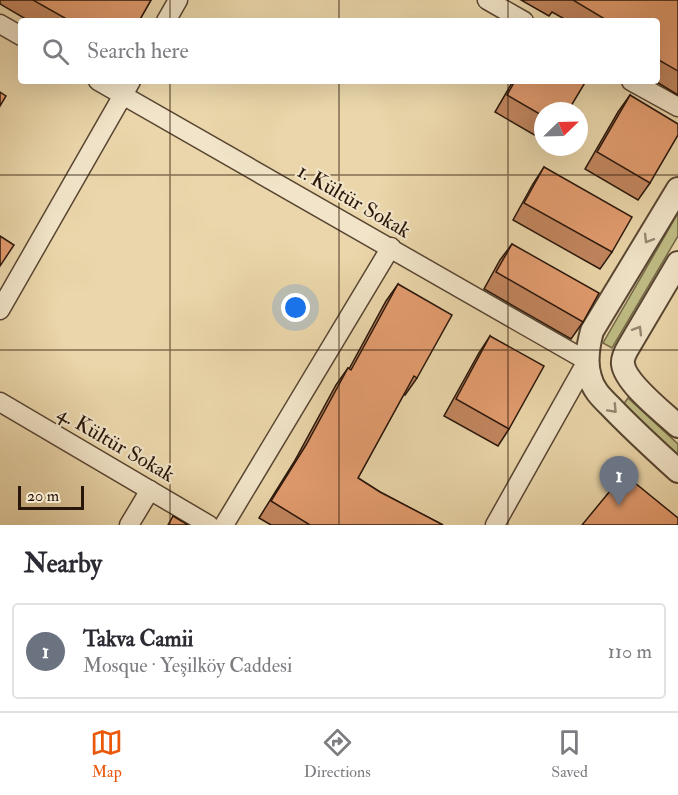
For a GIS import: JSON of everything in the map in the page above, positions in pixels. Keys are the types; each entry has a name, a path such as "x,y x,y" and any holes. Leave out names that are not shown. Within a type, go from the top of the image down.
{"street":[{"path":"168,18 178,0"},
{"path":"487,0 519,18"},
{"path":"0,24 18,34"},
{"name":"1. Kültür Sokak","path":"110,84 127,88 391,247 587,361"},
{"path":"636,84 678,107"},
{"path":"0,310 127,88"},
{"path":"678,189 592,332 587,361 589,376 595,390 626,423 678,471"},
{"path":"224,525 391,247"},
{"path":"678,263 628,346 623,364 633,384 678,426"},
{"path":"587,361 623,364"},
{"path":"495,525 587,361"},
{"name":"4. Kültür Sokak","path":"0,402 210,525"},
{"path":"129,525 150,490"}],"shaded area":[{"path":"678,213 678,236 612,348 603,343"},
{"path":"628,398 678,444 678,455 623,405"}],"building":[{"path":"33,0 151,0 141,18 65,18"},
{"path":"573,0 678,0 678,71 660,61 660,18 603,18"},
{"path":"513,84 584,84 573,102 534,102 534,111 507,95"},
{"path":"0,92 6,96 0,106"},
{"path":"630,95 678,124 678,135 650,183 597,152"},
{"path":"544,167 632,217 612,252 524,203"},
{"path":"0,236 14,245 0,266"},
{"path":"512,244 599,293 583,322 496,272"},
{"path":"398,284 452,315 417,378 414,376 358,478 443,525 310,525 271,501 306,445 348,368 351,370"},
{"path":"490,336 544,366 509,429 456,399"},
{"path":"624,474 678,518 678,525 582,525"},
{"path":"173,516 188,525 168,525"}],"place":[{"name":"Takva Camii","path":"619,506"}]}
